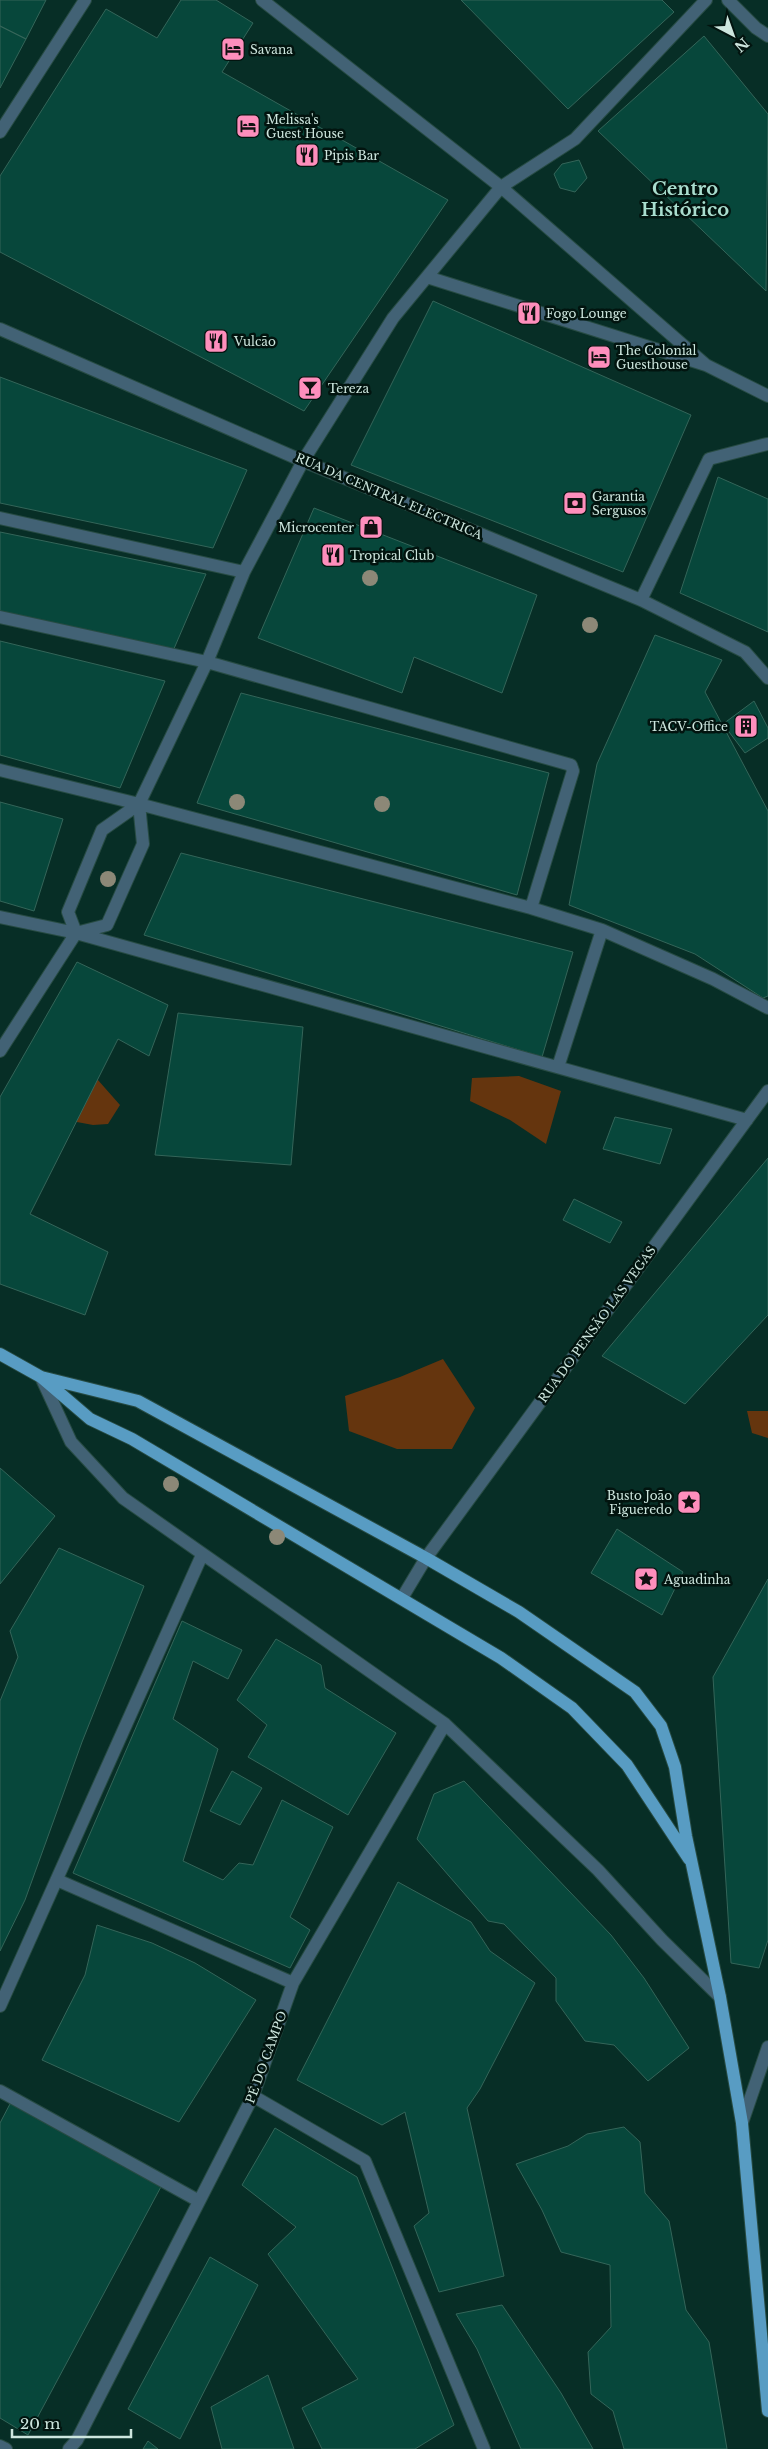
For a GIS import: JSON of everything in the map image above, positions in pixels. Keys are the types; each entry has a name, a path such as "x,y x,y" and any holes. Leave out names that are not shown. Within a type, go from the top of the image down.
{"main road":[{"path":"0,1354 41,1377 90,1419 132,1439 402,1598 501,1658 572,1708 627,1765 693,1866"},
{"path":"41,1377 138,1401 426,1558 519,1612 635,1692 662,1726 675,1767 720,1997 742,2123 768,2411"}],"street":[{"path":"0,132 85,0"},
{"path":"262,0 501,187 706,366"},
{"path":"76,933 68,912 102,830 139,804 207,662 244,572 303,460 393,318 501,187 575,139 706,0"},
{"path":"728,0 768,36"},
{"path":"427,277 706,366 768,396"},
{"name":"RUA DA CENTRAL ELECTRICA","path":"0,329 303,460 641,600 745,652 768,678"},
{"path":"641,600 709,459 768,444"},
{"path":"0,518 244,572"},
{"path":"0,617 207,662 570,765 573,771 531,908"},
{"path":"0,770 139,804 531,908 602,930 713,979 768,1008"},
{"path":"0,1051 76,933 107,925 142,844 139,804"},
{"path":"0,916 76,933 747,1120"},
{"path":"558,1067 602,930"},
{"name":"RUA DO PENSÃO LAS VEGAS","path":"402,1598 426,1558 768,1091"},
{"path":"41,1377 71,1442 123,1498 444,1724 598,1870 662,1940 720,1997"},
{"path":"0,2006 202,1555"},
{"name":"PÉ DO CAMPO","path":"69,2449 77,2440 253,2096 293,1983 444,1724"},
{"path":"57,1880 293,1983"},
{"path":"742,2123 768,2047"},
{"path":"0,2091 200,2201"},
{"path":"253,2096 365,2161 484,2449"},
{"path":"0,2446 6,2449"}],"shaded area":[{"path":"75,1054 120,1105 108,1124 93,1125 50,1117"},
{"path":"519,1076 561,1091 546,1144 510,1120 470,1101 472,1078"},
{"path":"443,1359 475,1408 452,1449 397,1449 349,1431 345,1396 400,1377"},
{"path":"747,1411 768,1411 768,1438 752,1433"}],"building":[{"path":"0,0 46,0 26,39 0,26"},
{"path":"181,0 216,0 253,23 222,72 448,200 304,411 0,252 0,176 106,9 157,38"},
{"path":"461,0 662,0 674,12 568,109"},
{"path":"0,26 26,39 0,88"},
{"path":"704,36 768,114 766,291 598,131"},
{"path":"579,160 587,178 575,192 560,188 554,174 562,164"},
{"path":"433,301 691,415 623,572 351,465"},
{"path":"0,377 247,470 213,548 0,503"},
{"path":"718,477 768,499 768,632 680,593"},
{"path":"314,508 537,595 502,693 414,657 402,693 258,638"},
{"path":"0,532 206,574 173,651 0,612"},
{"path":"655,635 722,660 705,692 768,811 768,996 763,998 695,954 569,905 597,764"},
{"path":"0,641 165,681 120,788 0,755"},
{"path":"241,693 549,773 517,895 197,803"},
{"name":"TACV-Office","path":"754,701 768,728 768,738 745,753 723,724"},
{"path":"0,802 63,819 34,911 0,901"},
{"path":"181,853 573,952 542,1057 144,935"},
{"path":"77,962 168,1005 149,1056 118,1039 30,1214 108,1252 85,1315 0,1284 0,1097"},
{"path":"178,1013 303,1027 291,1165 155,1155"},
{"path":"615,1117 672,1129 660,1164 603,1149"},
{"path":"768,1158 768,1315 685,1404 602,1356"},
{"path":"574,1199 622,1222 610,1243 563,1220"},
{"path":"0,1468 55,1516 0,1584"},
{"path":"617,1529 683,1572 662,1615 591,1573"},
{"path":"59,1548 144,1586 82,1742 25,1900 0,1951 0,1701 18,1657 10,1631"},
{"path":"768,1579 768,1940 759,1968 731,1963 713,1677"},
{"path":"182,1621 242,1650 228,1679 193,1661 173,1719 218,1749 183,1861 223,1880 239,1863 253,1865 282,1800 333,1827 290,1917 310,1930 290,1968 73,1873"},
{"path":"276,1639 321,1665 325,1688 396,1733 348,1815 248,1757 267,1725 237,1700"},
{"path":"232,1771 262,1788 240,1825 210,1811"},
{"path":"464,1781 611,1935 644,1978 689,2048 648,2081 614,2045 585,2041 556,2001 556,1978 504,1924 488,1921 417,1839 434,1794"},
{"path":"398,1882 471,1922 490,1951 535,1983 480,2089 467,2108 504,2276 439,2292 414,2226 429,2213 405,2112 382,2125 297,2080"},
{"path":"97,1925 152,1943 195,1963 256,2000 179,2122 42,2060 85,1975"},
{"path":"11,2102 163,2183 28,2435 0,2418 0,2123"},
{"path":"624,2127 640,2142 645,2193 669,2221 686,2310 709,2342 727,2449 624,2449 613,2411 591,2394 588,2352 611,2327 610,2265 561,2252 542,2210 516,2164 568,2146 587,2134"},
{"path":"275,2128 357,2177 454,2425 415,2449 322,2449 302,2408 358,2379 268,2254 296,2227 242,2185"},
{"path":"210,2257 258,2285 180,2439 128,2409"},
{"path":"502,2305 561,2393 593,2449 521,2449 477,2349 456,2314"},
{"path":"268,2375 294,2449 222,2449 211,2407"},
{"path":"148,2441 158,2449 143,2449"}],"place":[{"name":"Savana","path":"233,49"},
{"name":"Melissa's Guest House","path":"248,126"},
{"name":"Pipis Bar","path":"307,155"},
{"name":"Fogo Lounge","path":"529,313"},
{"name":"Vulcão","path":"216,341"},
{"name":"The Colonial Guesthouse","path":"599,357"},
{"name":"Tereza","path":"310,388"},
{"name":"Garantia Sergusos","path":"575,503"},
{"name":"Microcenter","path":"371,527"},
{"name":"Tropical Club","path":"333,555"},
{"name":"TACV-Office","path":"746,726"},
{"name":"Busto João Figueredo","path":"689,1502"},
{"name":"Aguadinha","path":"646,1579"}],"district":[{"name":"Centro Histórico","path":"685,199"}]}
